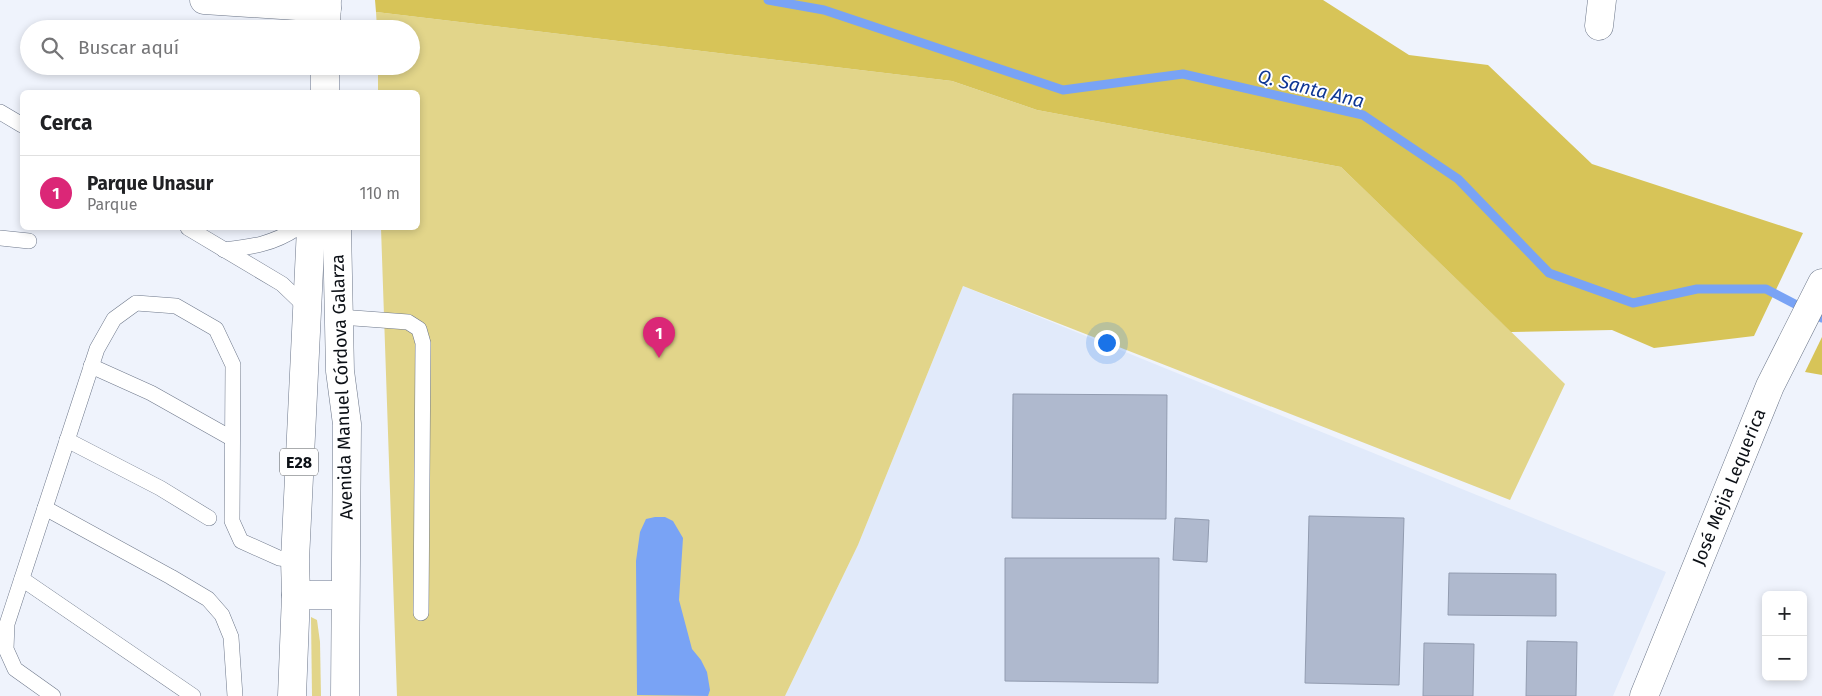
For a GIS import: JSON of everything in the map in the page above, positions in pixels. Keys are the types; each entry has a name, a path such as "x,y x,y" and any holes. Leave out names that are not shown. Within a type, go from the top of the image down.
{"main road":[{"path":"204,0 327,12"},
{"path":"325,75 325,90"},
{"name":"Avenida Manuel Córdova Galarza","path":"292,696 296,595 295,560 311,230"},
{"name":"Avenida Manuel Córdova Galarza","path":"337,230 340,371 347,424 345,696"},
{"name":"José Mejia Lequerica","path":"1644,696 1770,386 1822,282"},
{"path":"296,595 345,595"}],"lane":[{"path":"0,112 20,124"},
{"path":"191,230 282,284 306,307"},
{"path":"224,250 260,246 294,230"},
{"path":"0,238 30,241"},
{"path":"53,696 15,669 6,649 7,624 97,349 114,319 136,303 176,306 216,328 232,365 232,521 241,541 279,558 295,560"},
{"path":"340,317 408,322 419,330 423,343 421,613"},
{"path":"92,366 151,393 231,438"},
{"path":"67,440 160,488 209,518"},
{"path":"45,508 208,599 222,615 231,638 235,696"},
{"path":"22,579 193,696"}],"shaded area":[{"path":"375,0 1323,0 1409,55 1488,65 1592,164 1803,233 1754,336 1654,348 1612,330 1511,332 1341,167 1037,110 952,81 376,12"},
{"path":"376,12 952,81 1037,110 1341,167 1565,384 1510,500 963,286 858,545 785,696 397,696 381,230 420,230 420,90 378,90 378,75 420,75 420,20 376,20"},
{"path":"963,286 1666,572 1613,696 785,696 858,545"},
{"path":"1822,337 1822,375 1805,372"},
{"path":"311,617 317,620 320,642 321,696 312,696"}],"water":[{"path":"665,517 673,521 683,538 679,600 692,649 701,660 707,672 710,690 708,696 637,695 636,561 640,532 646,519"}],"building":[{"path":"1013,394 1167,395 1166,519 1012,518"},
{"path":"1309,516 1404,518 1399,685 1305,683"},
{"path":"1175,518 1209,520 1207,562 1173,560"},
{"path":"1005,558 1159,558 1158,683 1005,681"},
{"path":"1449,573 1556,574 1556,616 1448,615"},
{"path":"1527,641 1577,642 1576,696 1526,696"},
{"path":"1424,643 1474,644 1473,696 1423,696"}],"waterway":[{"name":"Q. Santa Ana","path":"768,0 824,10 1063,90 1183,74 1363,115 1458,179 1549,273 1633,303 1697,289 1766,289 1822,318"}],"place":[{"name":"Parque Unasur","path":"659,358"}]}
